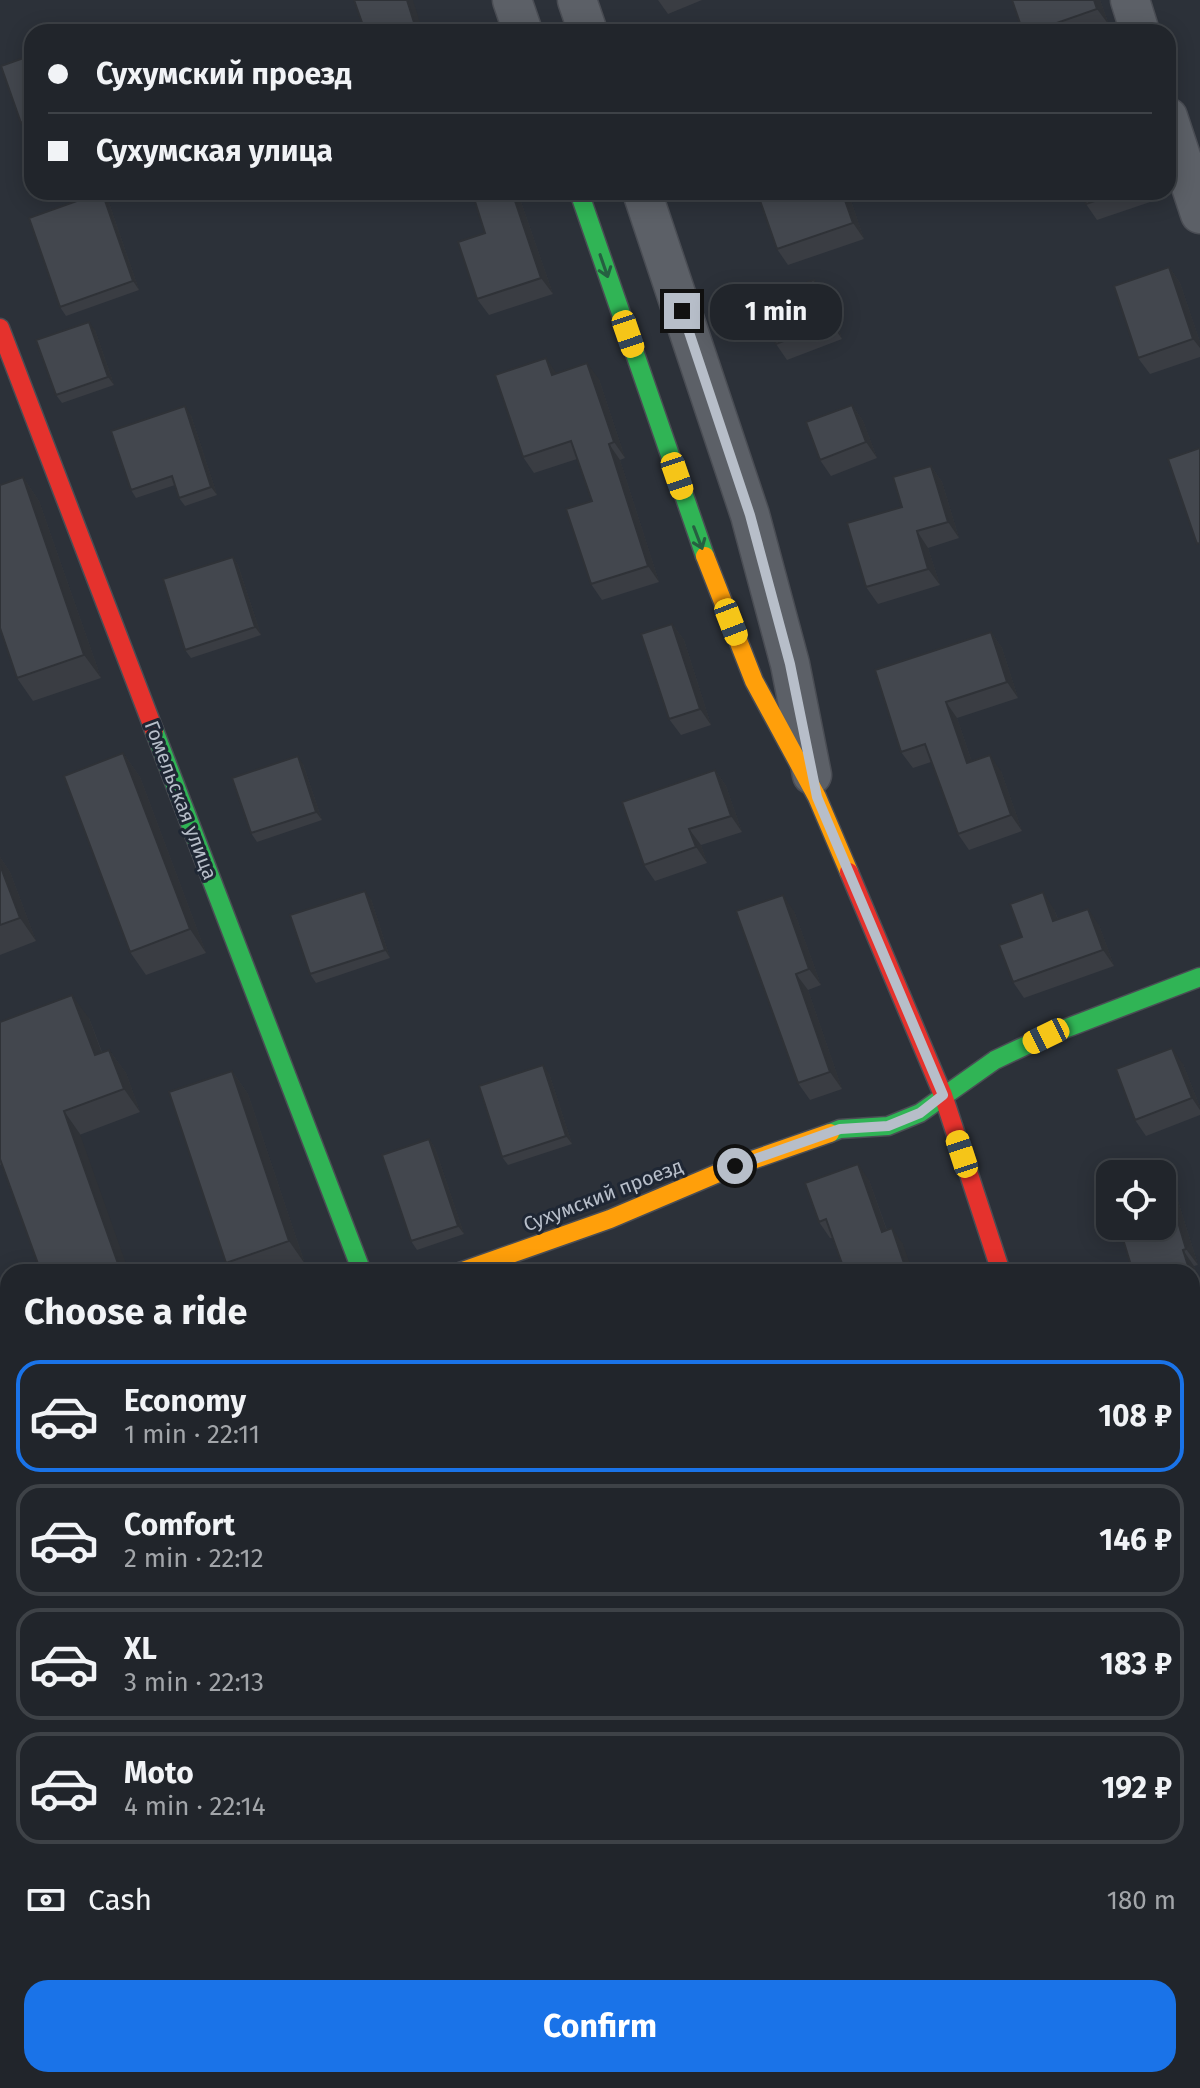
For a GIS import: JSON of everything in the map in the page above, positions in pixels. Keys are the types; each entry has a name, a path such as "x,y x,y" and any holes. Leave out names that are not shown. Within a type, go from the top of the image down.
{"street":[{"path":"512,0 520,24"},
{"path":"577,0 585,24"},
{"path":"1130,0 1138,24"},
{"path":"1176,141 1200,214"},
{"path":"582,200 696,533 754,681 817,797 943,1095 998,1264"},
{"path":"645,200 750,515 790,664 817,797"},
{"name":"Гомельская улица","path":"0,328 359,1264"},
{"name":"Сухумский проезд","path":"483,1264 610,1219 735,1166 840,1129 888,1126 920,1113 995,1060 1046,1036 1200,977"}],"building":[{"path":"354,0 407,0 414,24 363,24"},
{"path":"1012,0 1094,0 1097,9 1054,24 1020,24"},
{"path":"24,58 24,122 21,123 1,66"},
{"path":"80,200 105,200 133,281 60,307 29,218"},
{"path":"475,200 515,200 541,278 477,299 458,242 485,233"},
{"path":"760,200 845,200 853,223 777,249"},
{"path":"1169,267 1193,339 1138,358 1114,286"},
{"path":"814,280 831,323 776,344 759,300"},
{"path":"89,322 108,377 56,395 36,340"},
{"path":"546,358 552,375 587,363 614,442 609,444 648,566 591,584 566,509 592,501 571,441 523,457 495,375"},
{"path":"852,405 866,442 820,460 806,422"},
{"path":"185,406 211,487 179,498 172,476 131,490 111,431"},
{"path":"1200,448 1200,543 1197,544 1168,459"},
{"path":"931,466 948,522 917,531 928,569 866,587 847,523 902,507 893,477"},
{"path":"23,477 84,655 17,678 0,628 0,485"},
{"path":"233,557 255,627 185,650 163,579"},
{"path":"672,624 700,709 669,719 641,634"},
{"path":"991,632 1007,682 946,702 967,763 990,755 1011,815 958,834 925,744 901,752 875,670"},
{"path":"123,753 190,929 130,952 64,776"},
{"path":"298,756 316,812 251,833 232,778"},
{"path":"715,770 731,816 689,829 696,847 644,865 622,802"},
{"path":"0,865 20,918 0,925"},
{"path":"365,891 385,950 310,974 290,915"},
{"path":"1043,892 1053,921 1088,909 1103,950 1013,982 999,945 1022,937 1010,904"},
{"path":"783,895 809,969 796,974 830,1072 798,1083 736,911"},
{"path":"72,995 95,1055 109,1050 124,1089 64,1111 118,1264 38,1264 0,1159 0,1022"},
{"path":"1172,1048 1192,1098 1135,1120 1116,1069"},
{"path":"543,1065 566,1136 502,1157 479,1086"},
{"path":"232,1071 289,1241 226,1263 169,1092"},
{"path":"429,1139 458,1226 411,1241 382,1155"},
{"path":"858,1164 882,1232 892,1228 904,1264 842,1264 826,1219 819,1222 805,1183"},
{"path":"1176,1215 1187,1264 1131,1264 1123,1240 1176,1240"}],"traffic: fast":[{"path":"582,200 705,556"},
{"path":"154,730 359,1264"},
{"path":"830,1133 840,1129 888,1126 920,1113 995,1060 1046,1036 1200,977"}],"traffic: slow":[{"path":"705,556 754,681 817,797 849,872"},
{"path":"483,1264 610,1219 735,1166 830,1133"}],"traffic: jam":[{"path":"0,328 154,730"},
{"path":"849,872 943,1095 998,1264"}],"route":[{"path":"682,311 750,515 790,664 817,797 943,1095 920,1113 888,1126 840,1129 735,1166"}]}
